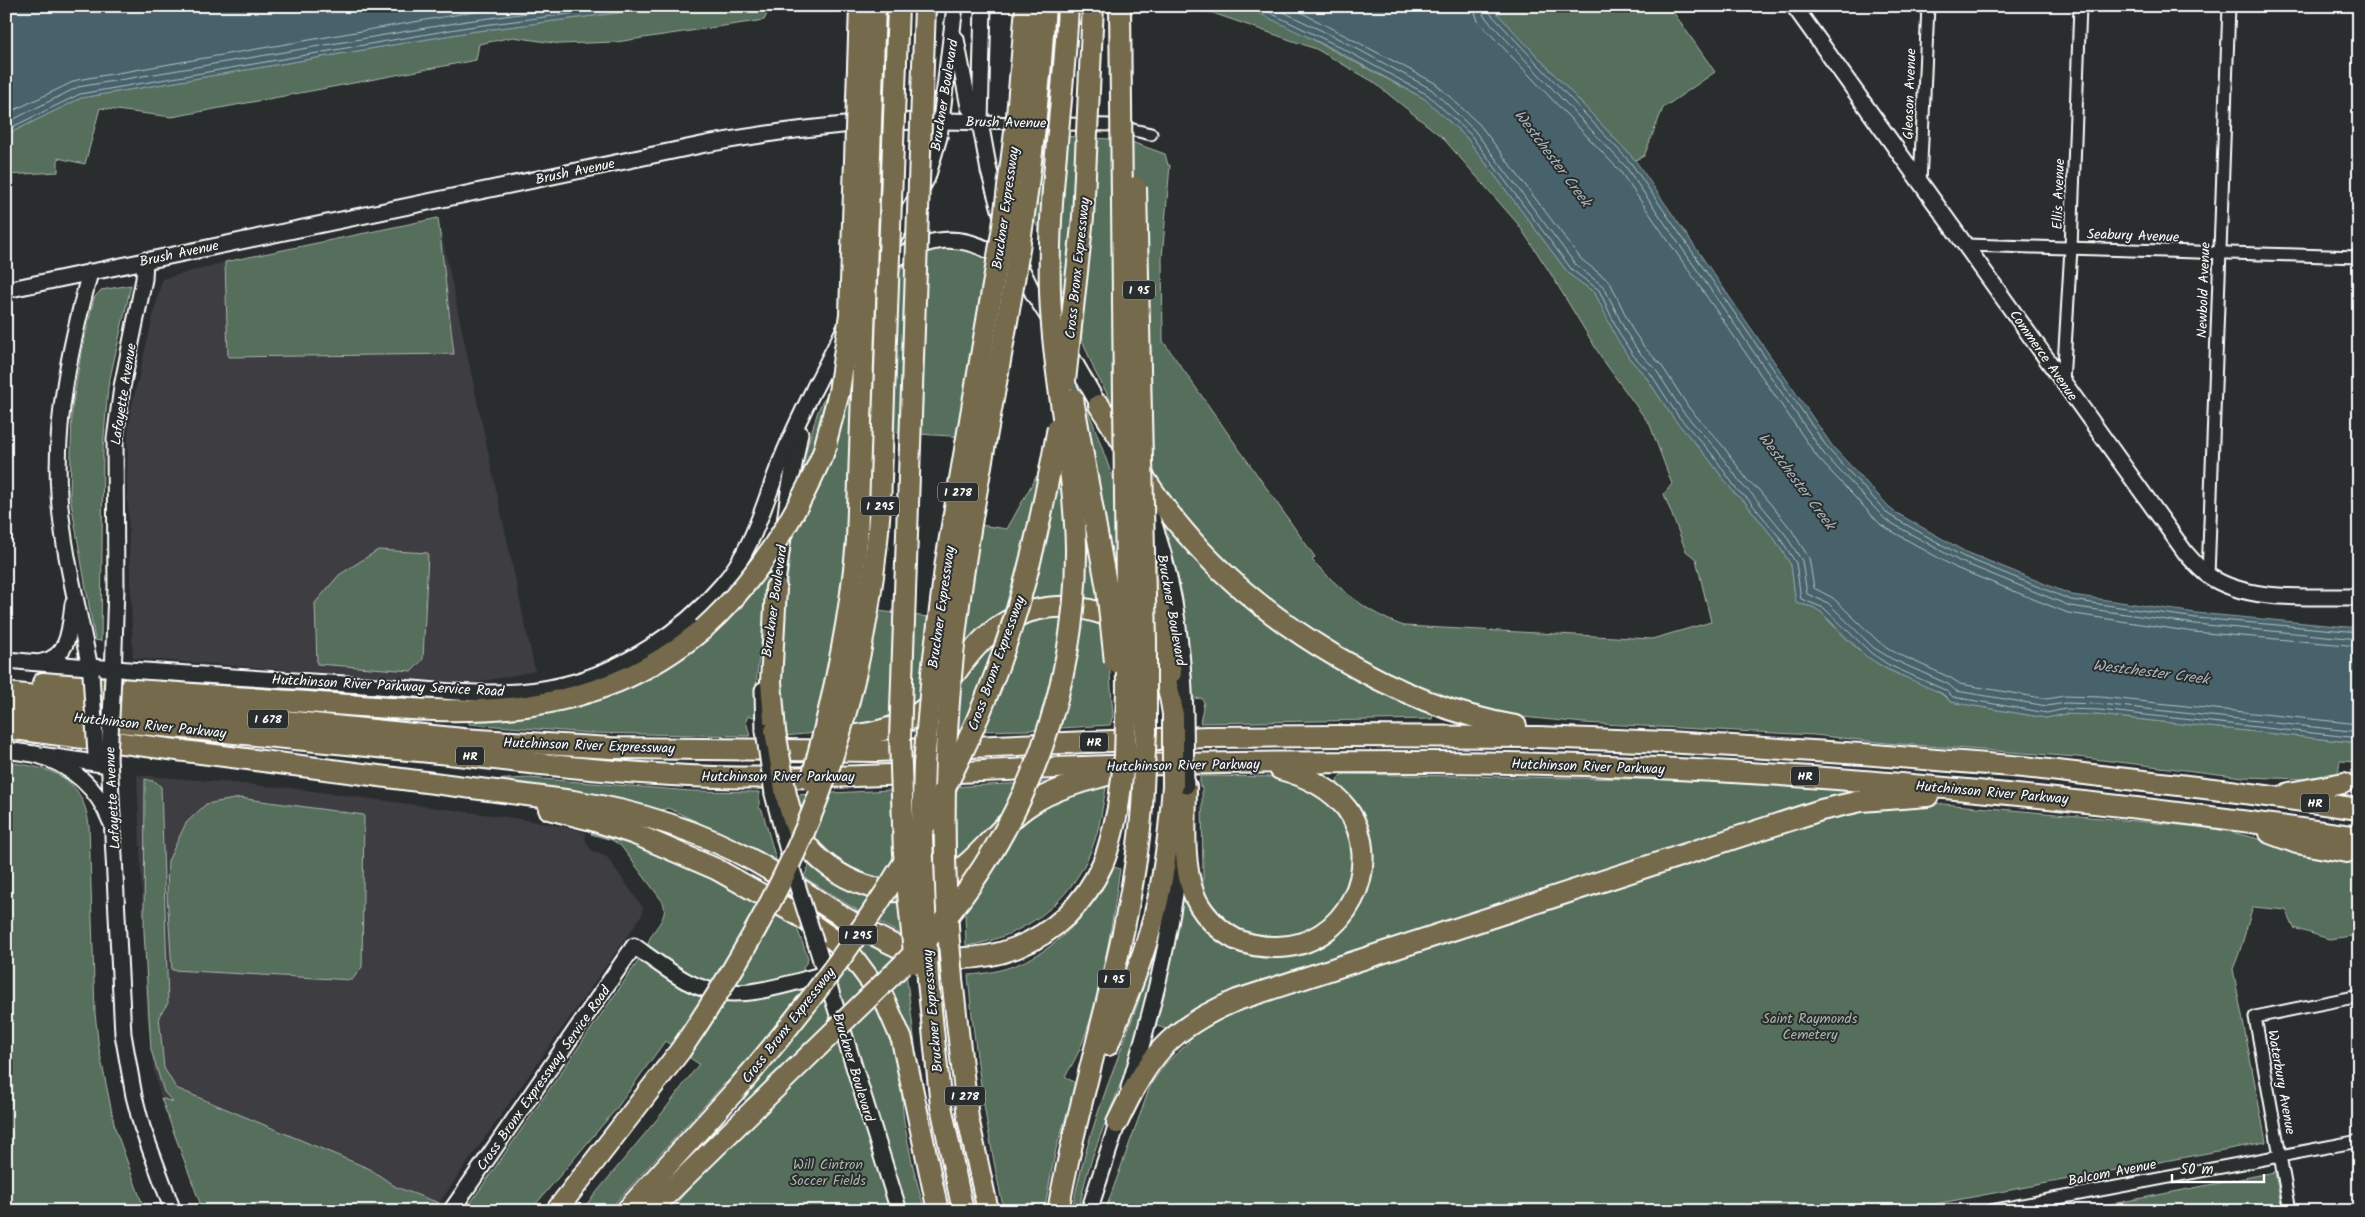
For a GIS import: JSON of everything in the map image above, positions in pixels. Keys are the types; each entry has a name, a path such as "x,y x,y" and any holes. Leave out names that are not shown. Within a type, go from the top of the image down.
{"highway":[{"path":"822,456 840,392 850,314 860,6"},
{"path":"728,976 764,902 800,813 824,732 843,651 850,606 857,540 874,6"},
{"name":"I 295","path":"556,1211 680,1051 728,976 779,884 819,796 846,710 866,621 876,553 881,492 898,6"},
{"path":"925,6 900,739 904,860 941,1106 964,1211"},
{"name":"Bruckner Expressway","path":"923,981 922,812 934,651 953,516 1003,227 1017,116 1026,6"},
{"name":"Bruckner Expressway","path":"988,1211 968,1118 952,979 944,833 946,743 951,676 969,543 1021,236 1033,144 1045,6"},
{"path":"650,1211 915,952 956,904 984,867 1007,826 1032,775 1045,742 1058,697 1067,654 1076,568 1072,493 1051,318 1050,256 1068,6"},
{"name":"Cross Bronx Expressway","path":"626,1211 735,1091 787,1029 846,952 903,866 937,805 964,751 992,682 1010,633 1027,576 1044,501 1068,357 1085,198 1093,6"},
{"path":"6,728 334,769 584,803 628,811 663,821 731,849 886,941 925,956 952,960 982,958 1011,950 1040,936 1082,898 1098,872 1110,843 1118,808 1125,756 1127,689 1120,6"},
{"name":"I 95","path":"1058,1211 1126,927 1142,808 1146,724 1145,574 1138,249 1129,6"},
{"path":"1054,192 1055,256 1061,311 1113,637 1120,752 1118,808"},
{"path":"6,681 434,710 494,710 538,705 602,688 655,663 703,629 744,587 777,543 801,501 822,456 840,409 849,374 867,247"},
{"path":"1099,405 1140,536 1161,614 1179,714 1179,786 1193,894 1202,910 1224,931 1243,942 1257,946 1280,947 1304,942 1333,926 1353,900 1362,868 1363,851 1359,836 1346,809 1321,785 1286,771 1248,764"},
{"path":"1099,405 1159,499 1183,532 1244,591 1297,630 1369,674 1425,702 1488,721 1589,738"},
{"path":"776,588 769,731 780,795 800,835 810,849 828,866 848,878 870,887 895,890 912,890 937,884 956,872 1009,821 1034,802 1060,789 1140,765"},
{"path":"725,750 849,736 897,725 918,714 939,695 977,646 993,631 1017,616 1049,606 1070,606 1092,610 1116,619 1138,632 1153,649 1160,663 1179,714"},
{"name":"Hutchinson River Expressway","path":"6,693 463,739 611,748 725,750"},
{"name":"Hutchinson River Parkway","path":"6,710 688,776 865,776 1140,765 1462,762 1810,776 1996,792 2223,818 2353,844"},
{"name":"Hutchinson River Parkway","path":"725,750 900,751 1274,736 1589,738 1833,752 2014,766 2272,796 2359,809"},
{"path":"334,769 394,788 550,810 620,828 664,845 733,877 781,904 826,933 843,947 867,973 894,1018 908,1062 938,1211"},
{"path":"2272,796 2344,782"},
{"path":"1072,1148 1091,1091 1135,975 1154,914 1179,786"},
{"path":"1117,1123 1147,1066 1169,1039 1208,1013 1237,1000 1821,810 1885,798 1996,792"}],"street":[{"name":"Bruckner Boulevard","path":"776,588 794,459 805,416 818,381 927,178 936,151 954,28 955,6"},
{"path":"984,6 980,122 994,190 1014,252 1032,293"},
{"name":"Commerce Avenue","path":"1794,6 2185,552 2208,576 2233,589 2279,596 2359,597"},
{"name":"Gleason Avenue","path":"1920,184 1928,6"},
{"name":"Ellis Avenue","path":"2063,382 2071,248 2080,6"},
{"name":"Newbold Avenue","path":"2208,576 2229,6"},
{"path":"954,28 969,107 980,122"},
{"name":"Brush Avenue","path":"6,290 706,144 819,126 941,120 1112,124 1151,134"},
{"path":"863,295 879,274 898,257 923,244 941,240 964,242 984,248 1009,265 1032,293 1060,335 1099,405"},
{"name":"Seabury Avenue","path":"1966,245 2359,258"},
{"name":"Lafayette Avenue","path":"103,760 113,672 116,588 115,440 119,405 144,279 145,260"},
{"name":"Lafayette Avenue","path":"90,272 72,347 64,394 60,444 60,509 90,670 114,831 120,1004 127,1065 142,1127 173,1211"},
{"name":"Hutchinson River Parkway Service Road","path":"6,660 113,672 481,693 550,688 590,678 629,658 670,633 699,609 724,584 749,544 788,444 818,381"},
{"path":"36,662 56,657 64,647 74,590"},
{"path":"6,750 103,760"},
{"path":"35,754 65,765 84,780 102,805 114,831"},
{"path":"1089,1211 1143,1038 1165,951 1178,880 1179,786"},
{"name":"Bruckner Boulevard","path":"780,795 793,872 899,1211"},
{"name":"Cross Bronx Expressway Service Road","path":"451,1211 634,946 686,981 701,988 722,992 756,992 825,974"},
{"name":"Waterbury Avenue","path":"2290,1211 2255,1017 2359,996"},
{"name":"Balcom Avenue","path":"1990,1211 2359,1141"}],"shaded area":[{"path":"438,218 535,671 468,684 133,658 127,481 128,433 131,409 162,279 225,262"},
{"path":"137,775 290,788 520,819 571,828 586,833 585,840 592,851 607,857 643,908 642,915 439,1203 161,1098 154,1071 147,1016"}],"green space":[{"path":"670,6 839,6 829,12 768,12 764,20 616,42 560,44 513,37 479,44 476,60 172,117 100,108 85,164 58,158 58,172 6,175 6,135 81,98 469,32"},
{"path":"1184,6 1244,6 1291,28 1425,99 1466,137 1569,274 1595,293 1629,358 1646,377 1674,419 1776,541 1791,565 1796,603 1813,607 1821,612 1851,643 1885,668 1936,691 1951,702 2046,718 2065,714 2098,715 2359,743 2359,762 2340,761 2337,780 2243,777 2077,757 1887,743 1814,735 1584,723 1522,717 1420,691 1364,663 1294,620 1254,591 1169,505 1095,372 1034,219 1030,134 1126,140 1165,154 1168,165 1170,165 1162,258 1163,341 1315,557 1312,560 1354,599 1390,621 1404,626 1652,639 1711,622 1696,559 1686,551 1664,494 1672,484 1650,425 1603,360 1518,224 1442,137 1372,81 1316,49 1213,13"},
{"path":"1490,6 1669,6 1715,72 1663,108 1644,156 1635,160"},
{"path":"438,218 454,354 228,357 225,262"},
{"path":"940,247 964,248 991,258 983,438 886,432 878,611 945,619 960,522 1007,529 1076,405 1063,353 1093,423 1115,484 1114,599 1106,605 1087,598 1063,596 1039,598 1016,604 983,625 941,680 906,712 864,728 785,736 783,662 790,547 802,467 817,413 823,400 830,394 854,324 905,264 922,252"},
{"path":"131,285 108,387 103,449 101,641 95,640 70,496 72,408 81,354 94,298 101,290"},
{"path":"1161,519 1176,540 1229,590 1434,712 1432,719 1200,723 1204,702 1201,698 1193,699 1191,663 1182,594"},
{"path":"378,550 428,553 423,659 412,671 317,664 315,603 339,575"},
{"path":"753,551 771,567 757,674 755,717 748,716 746,721 750,736 590,733 469,724 468,720 535,713 600,699 630,688 658,673 709,636 696,621 744,567"},
{"path":"1048,616 1100,620 1107,631 1113,716 1110,725 1029,730 913,732 914,726 994,641 1025,623"},
{"path":"6,762 37,767 61,777 71,784 79,794 85,808 89,825 95,1013 99,1049 115,1128 145,1211 6,1211"},
{"path":"1341,775 1743,781 1884,793 1177,1023 1166,1029 1154,1025 1183,889 1189,901 1280,954 1363,892 1337,780"},
{"path":"1200,776 1279,777 1313,786 1349,824 1355,866 1339,907 1309,932 1265,941 1225,925 1197,889 1203,883 1202,788 1200,786"},
{"path":"530,778 691,791 759,792 759,808 762,810 777,863 737,841 668,808 662,810 661,813 488,780"},
{"path":"145,779 156,782 161,787 168,1003 159,1016 164,1068 176,1088 370,1169 396,1187 439,1203 433,1211 203,1211 161,1098 173,1102 164,1092 151,1050 144,931"},
{"path":"1065,781 943,873 887,882 855,873 820,848 802,821 794,795"},
{"path":"1099,787 1106,788 1097,833 1083,868 1072,885 1058,901 1026,926 1007,935 966,946 964,881 1038,806"},
{"path":"240,798 364,815 362,967 352,980 172,970 167,894 168,861 186,823 206,804"},
{"name":"Saint Raymonds Cemetery","path":"1921,802 2202,827 2231,832 2347,861 2359,871 2359,935 2329,939 2294,928 2286,910 2253,907 2233,969 2266,1142 1898,1211 1105,1211 1151,1084 1166,1063 1189,1042 1185,1037 1216,1016 1830,813"},
{"path":"592,831 637,845 707,874 796,925 808,958 803,967 804,972 752,984 720,984 689,974 659,955 648,945 664,914 663,902 621,846 612,840 591,834"},
{"path":"811,861 901,902 904,936 804,877"},
{"path":"1114,867 1120,869 1108,948 1086,1033 1076,1057 1065,1076 1076,1084 1056,1149 1044,1211 1004,1211 982,1093 968,975 993,972 1016,965 1037,955 1056,942 1088,909"},
{"path":"817,912 905,964 915,1045 892,995 877,971 855,947 815,916"},
{"path":"1163,915 1139,1029 1121,1084 1087,1174 1079,1211 1072,1211 1084,1157 1142,992"},
{"path":"825,946 854,972 866,987 885,1022 897,1060 908,1143 925,1211 907,1211"},
{"name":"Will Cintron Soccer Fields","path":"639,960 650,965 681,987 697,994 714,998 730,1000 764,997 813,985 823,994 892,1211 670,1211 696,1180 762,1115 725,1083 608,1211 581,1211 663,1112 699,1064 665,1041 616,1109 530,1211 465,1211"},
{"path":"2275,1172 2282,1211 2076,1211"}],"water":[{"path":"6,6 670,6 469,32 81,98 6,135"},
{"name":"Westchester Creek","path":"1244,6 1490,6 1635,160 1833,447 1893,511 1964,551 2072,595 2196,613 2359,628 2359,743 2098,715 2065,714 2046,718 1951,702 1943,694 1887,669 1867,657 1821,612 1813,607 1796,603 1791,565 1776,541 1674,419 1646,377 1629,358 1616,337 1595,293 1569,274 1466,137 1425,99 1333,49"}]}
